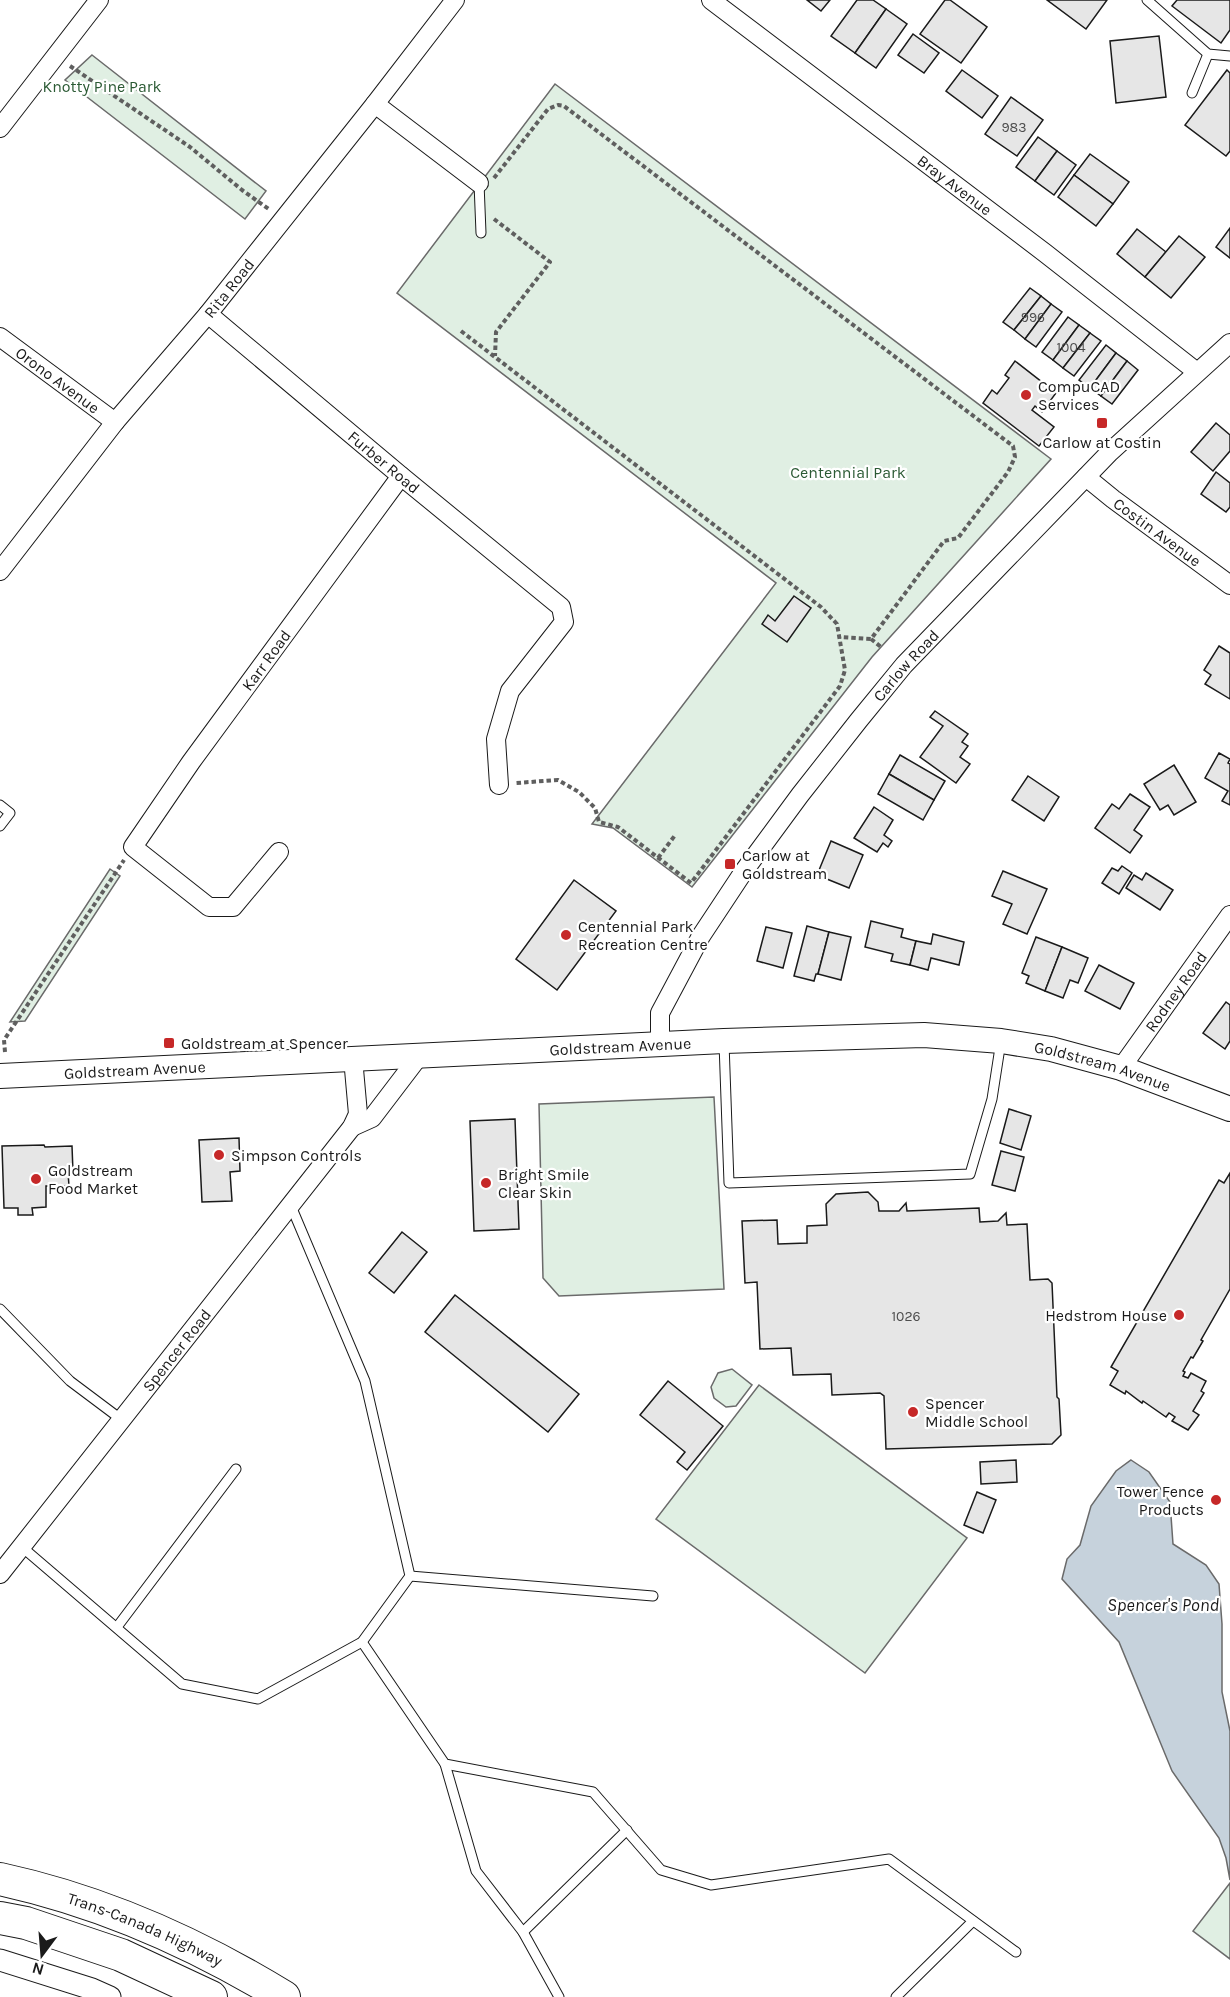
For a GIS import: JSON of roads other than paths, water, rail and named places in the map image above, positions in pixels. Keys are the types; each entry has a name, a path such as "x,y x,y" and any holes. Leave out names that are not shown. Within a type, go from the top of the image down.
{"highway":[{"name":"Trans-Canada Highway","path":"0,1880 93,1905 171,1935 248,1975 284,1997"},
{"name":"Trans-Canada Highway","path":"0,1918 26,1923 121,1955 211,1997"}],"main road":[{"name":"Goldstream Avenue","path":"0,1076 724,1041 924,1035 1001,1041 1051,1049 1121,1068 1230,1109"}],"street":[{"path":"0,128 99,0"},
{"name":"Rita Road","path":"0,571 115,422 208,314 375,104 454,0"},
{"name":"Bray Avenue","path":"711,0 1045,253 1197,372"},
{"path":"375,104 479,183"},
{"name":"Furber Road","path":"208,314 561,608 564,622 510,691 496,739 498,785"},
{"name":"Orono Avenue","path":"0,337 115,422"},
{"name":"Carlow Road","path":"660,1044 660,1013 690,956 744,871 800,795 904,665 1110,452 1230,344"},
{"name":"Karr Road","path":"279,852 233,907 208,907 133,847 191,762 401,476"},
{"name":"Costin Avenue","path":"1086,477 1230,585"},
{"name":"Rodney Road","path":"1121,1068 1230,915"},
{"name":"Spencer Road","path":"352,1127 372,1118 420,1055"},
{"name":"Spencer Road","path":"0,1574 352,1127 358,1114 353,1058"},
{"path":"0,1960 92,1989 110,1997"}],"lane":[{"path":"1147,0 1208,54 1230,57"},
{"path":"1192,93 1208,54"},
{"path":"479,183 481,233"},
{"path":"0,805 10,813 0,826"},
{"path":"724,1041 729,1183 970,1174 992,1099 1001,1041"},
{"path":"22,1547 182,1684 258,1699 362,1642 410,1576 365,1381 291,1206"},
{"path":"0,1309 70,1381 122,1420"},
{"path":"117,1627 236,1469"},
{"path":"410,1576 653,1596"},
{"path":"362,1642 445,1764 476,1870 523,1932 559,1997"},
{"path":"445,1764 593,1792 661,1869 711,1885 889,1859 1016,1952"},
{"path":"523,1932 627,1830"},
{"path":"896,1997 973,1921"}],"water":[{"name":"Spencer's Pond","path":"1131,1460 1149,1472 1170,1502 1173,1544 1206,1565 1219,1584 1222,1624 1222,1692 1230,1731 1230,1880 1219,1838 1172,1771 1119,1642 1062,1579 1067,1559 1080,1545 1091,1506 1116,1471"}],"place":[{"name":"CompuCAD Services","path":"1026,395"},
{"name":"Carlow at Costin","path":"1102,423"},
{"name":"Carlow at Goldstream","path":"730,864"},
{"name":"Centennial Park Recreation Centre","path":"566,935"},
{"name":"Goldstream at Spencer","path":"169,1043"},
{"name":"Simpson Controls","path":"219,1155"},
{"name":"Goldstream Food Market","path":"36,1179"},
{"name":"Bright Smile Clear Skin","path":"486,1183"},
{"name":"Hedstrom House","path":"1179,1315"},
{"name":"Spencer Middle School","path":"913,1412"},
{"name":"Tower Fence Products","path":"1216,1500"}],"park label":[{"name":"Knotty Pine Park","path":"102,86"},
{"name":"Centennial Park","path":"848,472"}]}
